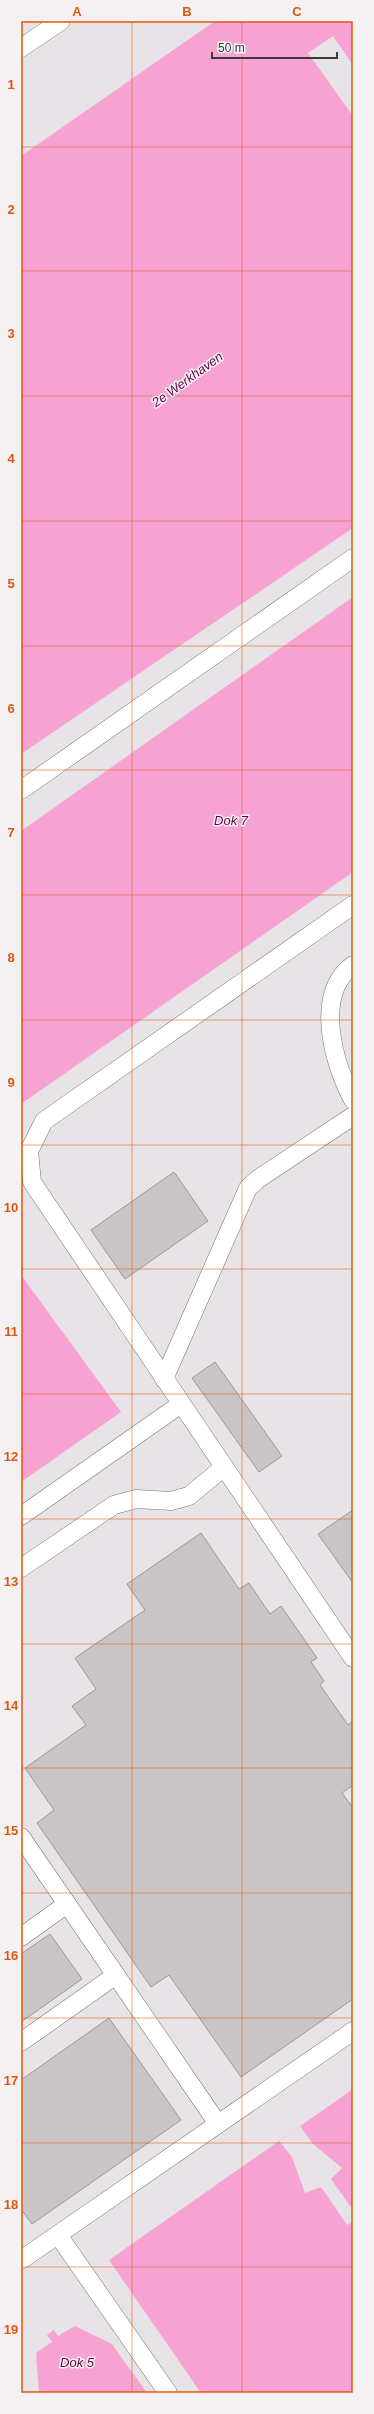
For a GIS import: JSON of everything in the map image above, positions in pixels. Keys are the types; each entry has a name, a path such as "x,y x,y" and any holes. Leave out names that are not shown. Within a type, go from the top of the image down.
{"lane":[{"path":"21,48 61,21"},
{"path":"21,790 353,558"},
{"path":"353,905 44,1121 29,1151 32,1182 353,1658"},
{"path":"353,965 339,980 332,996 329,1014 335,1052 353,1100"},
{"path":"164,1379 240,1201 248,1188 258,1179 353,1116"},
{"path":"21,1516 181,1404"},
{"path":"21,1568 114,1505 136,1499 171,1501 189,1496 224,1467"},
{"path":"21,1837 218,2124"},
{"path":"21,1936 67,1904"},
{"path":"21,2042 116,1975"},
{"path":"24,2252 58,2235 353,2031"},
{"path":"58,2235 168,2393"}],"water":[{"name":"2e Werkhaven","path":"215,21 353,21 353,528 21,754 21,156"},
{"name":"Dok 7","path":"353,597 353,872 21,1104 21,831"},
{"path":"21,1275 121,1412 21,1482"},
{"path":"353,2089 353,2393 201,2393 109,2260"},
{"name":"Dok 5","path":"75,2326 112,2344 147,2393 39,2393 36,2353 52,2342 47,2335 54,2330 58,2336"}],"pier":[{"path":"333,36 353,65 353,116 308,53"},
{"path":"300,2126 313,2144 342,2168 331,2179 353,2210 353,2221 347,2225 321,2187 305,2193 292,2157 279,2141"}],"building":[{"path":"174,1172 208,1221 125,1279 91,1230"},
{"path":"215,1362 282,1456 259,1472 192,1378"},
{"path":"353,1510 353,1583 318,1534"},
{"path":"201,1533 239,1589 249,1583 270,1614 281,1606 317,1658 311,1662 324,1681 320,1685 348,1725 353,1721 353,1785 342,1793 353,1808 353,1999 241,2077 169,1975 151,1987 37,1823 54,1810 25,1768 86,1725 72,1706 96,1689 75,1658 145,1610 127,1584"},
{"path":"50,1934 82,1979 21,2022 21,1954"},
{"path":"109,2018 181,2120 32,2224 21,2209 21,2080"}]}
